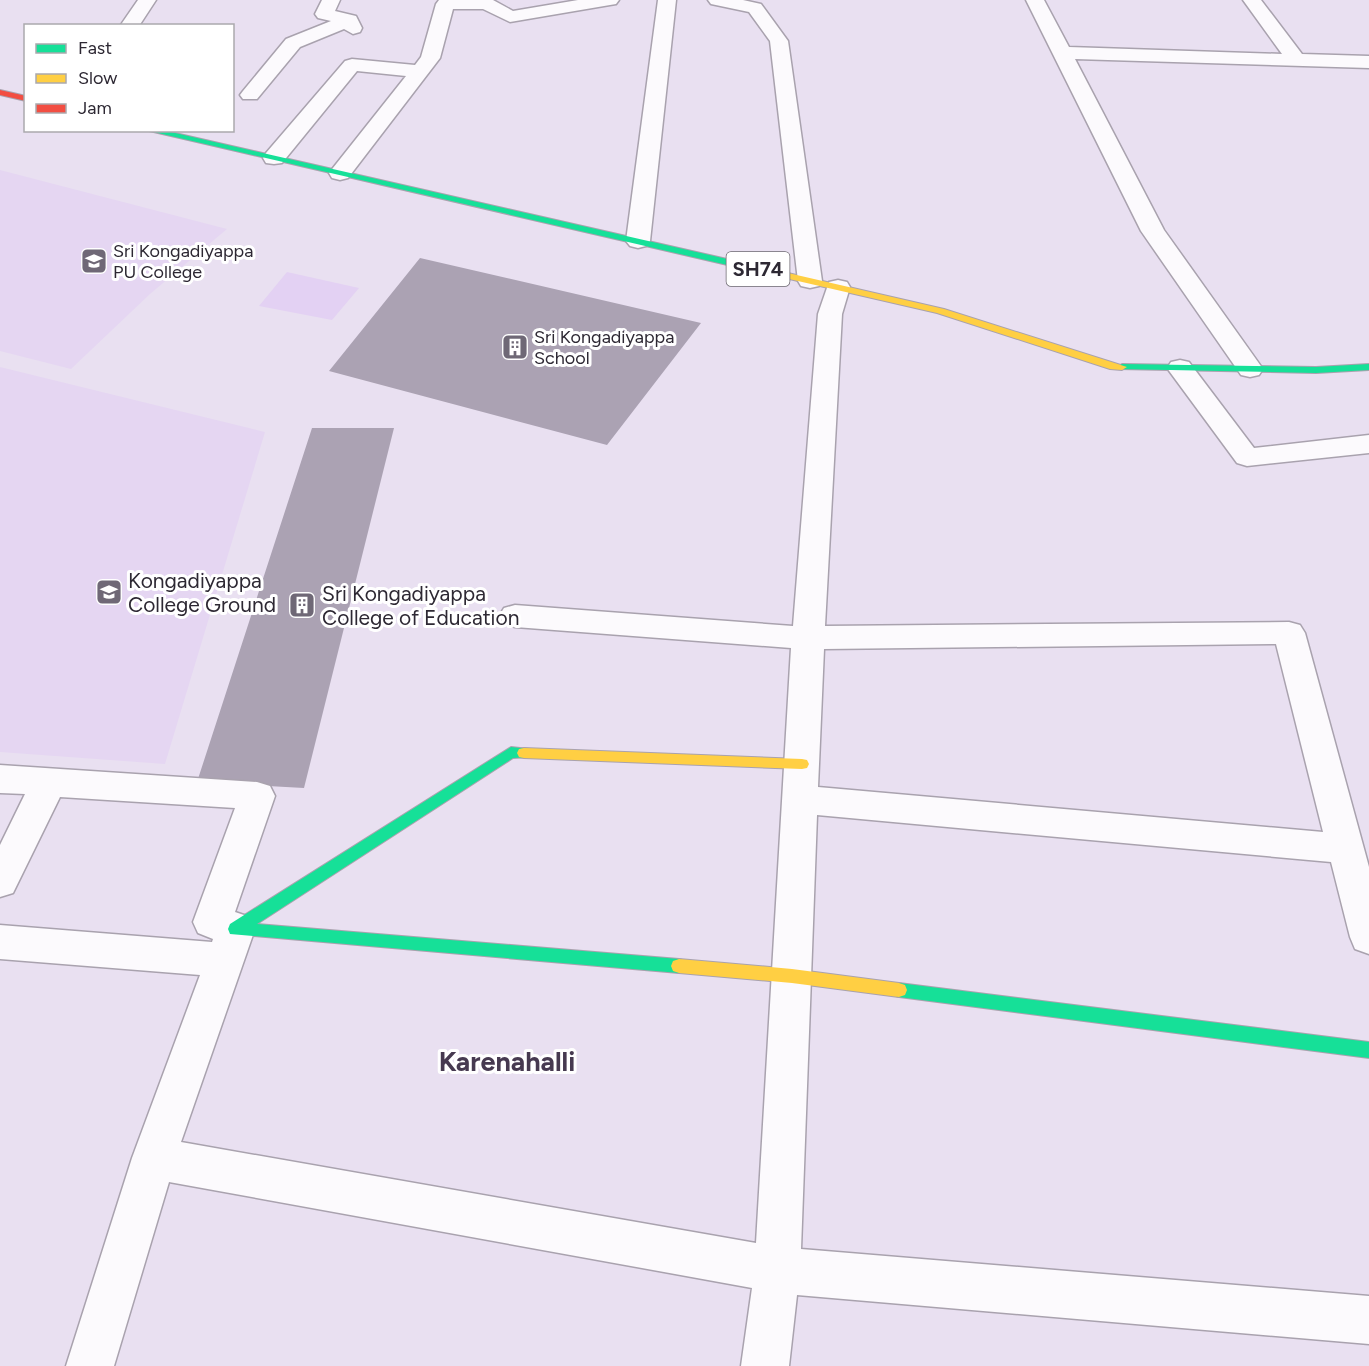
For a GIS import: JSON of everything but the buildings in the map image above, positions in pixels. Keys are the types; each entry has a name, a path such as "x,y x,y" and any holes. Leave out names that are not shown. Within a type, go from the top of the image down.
{"main road":[{"path":"0,93 24,99"},
{"name":"SH74","path":"158,132 940,311 1114,367 1316,370 1369,367"},
{"path":"230,944 511,752 801,782"},
{"path":"230,944 792,976 1369,1050"}],"street":[{"path":"130,24 147,0"},
{"path":"331,0 324,14 350,21"},
{"path":"424,5 497,4 510,17 610,0"},
{"path":"638,241 667,0"},
{"path":"717,0 755,8 779,41 830,315 808,638 777,1270 765,1366"},
{"path":"1035,0 1153,231 1250,369"},
{"path":"1252,0 1296,60"},
{"path":"339,173 430,58 445,4"},
{"path":"274,158 352,65 361,47 350,21"},
{"path":"250,95 293,43 350,21"},
{"path":"1062,53 1369,62"},
{"path":"352,65 419,71"},
{"path":"1180,368 1247,457 1369,444"},
{"path":"515,616 808,638 1289,633 1369,937"},
{"path":"0,779 257,796 212,922 230,944"},
{"path":"0,882 49,782"},
{"path":"801,782 1346,849"},
{"path":"0,942 230,944"},
{"path":"90,1366 154,1158 230,944"},
{"path":"154,1158 777,1270 1369,1320"}],"shaded area":[{"name":"Sri Kongadiyappa PU College","path":"0,170 227,229 150,294 71,369 0,351"},
{"path":"287,272 359,288 332,320 259,306"},
{"name":"Kongadiyappa College Ground","path":"0,367 265,432 165,764 0,752"}],"traffic: fast":[{"path":"158,132 749,267"},
{"path":"1122,367 1316,370 1369,367"},
{"path":"524,753 511,752 236,929 679,966"},
{"path":"899,990 1369,1050"}],"traffic: slow":[{"path":"749,267 940,311 1114,367 1122,367"},
{"path":"524,753 802,764"},
{"path":"679,966 792,976 899,990"}],"traffic: jam":[{"path":"0,92 24,98"}],"place":[{"name":"Sri Kongadiyappa PU College","path":"94,261"},
{"name":"Sri Kongadiyappa School","path":"515,347"},
{"name":"Kongadiyappa College Ground","path":"109,592"},
{"name":"Sri Kongadiyappa College of Education","path":"302,605"}],"district":[{"name":"Karenahalli","path":"507,1061"}]}
